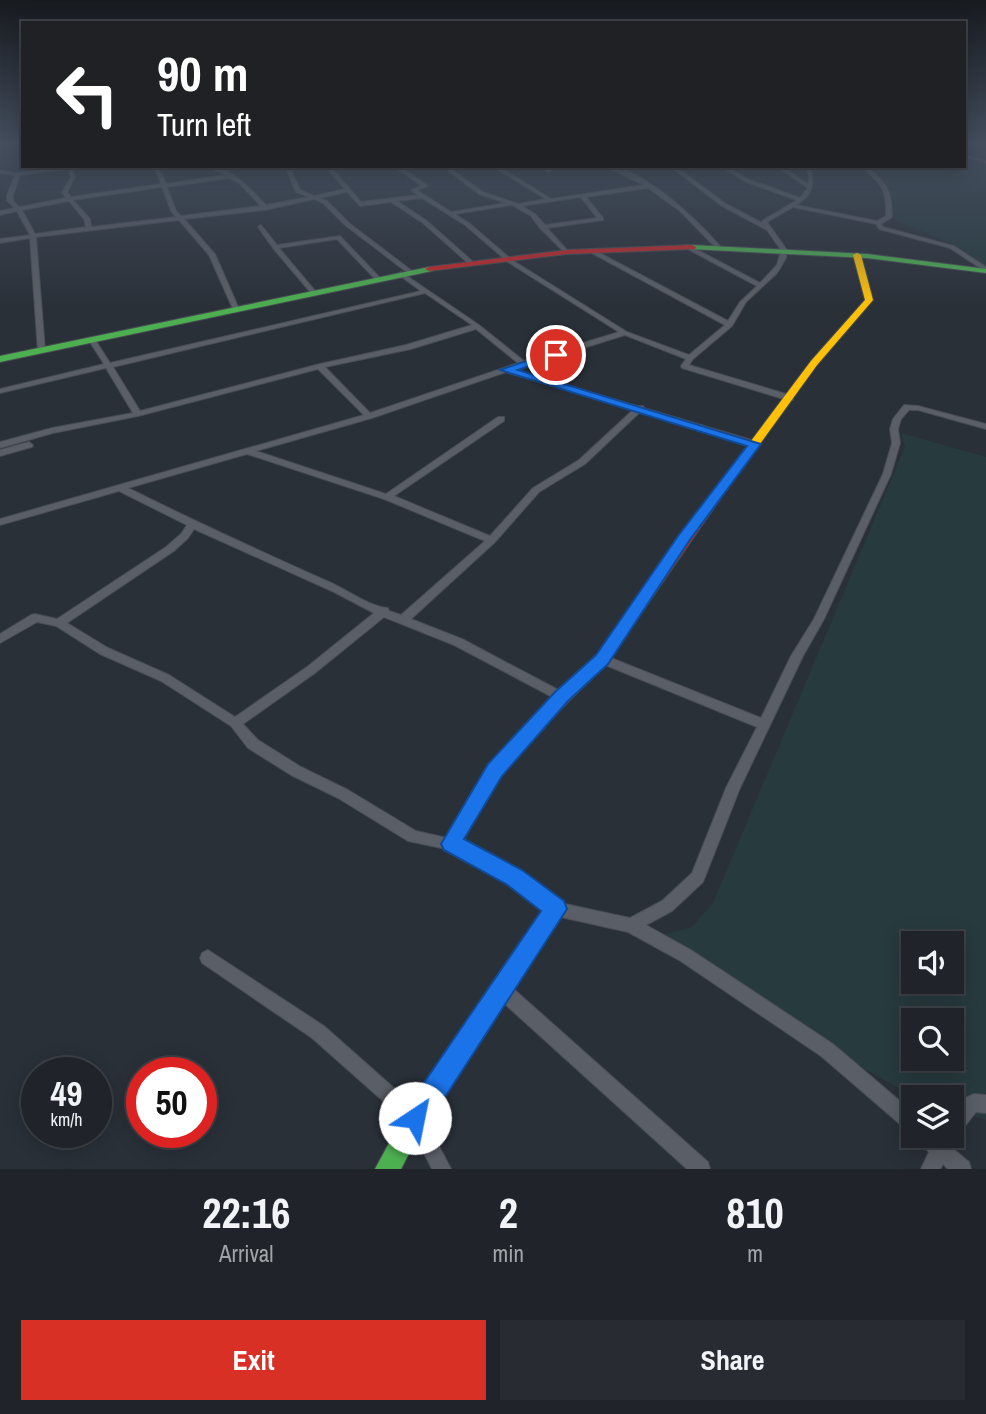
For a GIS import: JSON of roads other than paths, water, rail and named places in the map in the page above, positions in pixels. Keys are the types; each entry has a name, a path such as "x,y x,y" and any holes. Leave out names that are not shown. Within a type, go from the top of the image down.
{"main road":[{"path":"0,359 405,273 505,257 565,251 719,247 857,255 986,270"},
{"path":"387,1169 415,1118 556,909 514,877 451,844 495,770 562,697 602,659 684,539 814,363 870,298 860,274 857,255"}],"street":[{"path":"11,199 33,236 41,350"},
{"path":"69,199 87,219 89,229"},
{"path":"0,213 72,199"},
{"path":"170,199 174,211 186,227 212,254 220,278 236,309"},
{"path":"256,199 265,208"},
{"path":"0,240 265,208 308,199"},
{"path":"313,199 325,202 427,291 523,363"},
{"path":"355,199 360,204 403,199"},
{"path":"428,199 453,213 505,257 625,333 690,358"},
{"path":"498,199 515,204 533,215 565,251"},
{"path":"453,213 560,199"},
{"path":"542,227 600,219 585,199"},
{"path":"666,199 698,223 719,247"},
{"path":"715,199 767,229"},
{"path":"798,199 802,200"},
{"path":"795,206 878,223 889,217 888,199"},
{"path":"392,200 425,222 470,262"},
{"path":"790,398 685,366 690,358 730,325 739,308 775,272 785,254 764,222 802,200"},
{"path":"878,223 881,228 956,248 962,256 986,270"},
{"path":"261,227 313,292"},
{"path":"275,247 361,235"},
{"path":"338,237 378,279"},
{"path":"686,246 760,285"},
{"path":"590,250 730,325"},
{"path":"0,391 427,291"},
{"path":"0,445 52,431 138,414 320,366 408,347 477,327"},
{"path":"0,522 369,415 523,363 625,333"},
{"path":"92,339 138,414"},
{"path":"320,366 369,415"},
{"path":"506,370 755,444"},
{"path":"631,925 667,906 698,877 733,788 763,724 819,619 887,474 897,443 894,429 897,419 907,407 986,427"},
{"path":"404,619 492,540 536,491 582,462 640,408"},
{"path":"963,422 986,418"},
{"path":"387,497 501,419"},
{"path":"0,453 29,445"},
{"path":"244,450 387,497 492,540"},
{"path":"121,488 192,524 506,665 562,697"},
{"path":"59,623 170,549 185,536 192,524"},
{"path":"234,723 311,670 384,611"},
{"path":"0,639 35,618 59,623 104,651 165,678 234,723 253,744 413,837 451,844"},
{"path":"602,659 763,724"},
{"path":"556,909 631,925 685,956 828,1050 901,1114"},
{"path":"208,958 318,1032 415,1118 442,1169"},
{"path":"502,990 701,1169"},
{"path":"964,1111 967,1106 979,1101 986,1104"},
{"path":"930,1169 935,1148"},
{"path":"944,1148 962,1169"}]}
